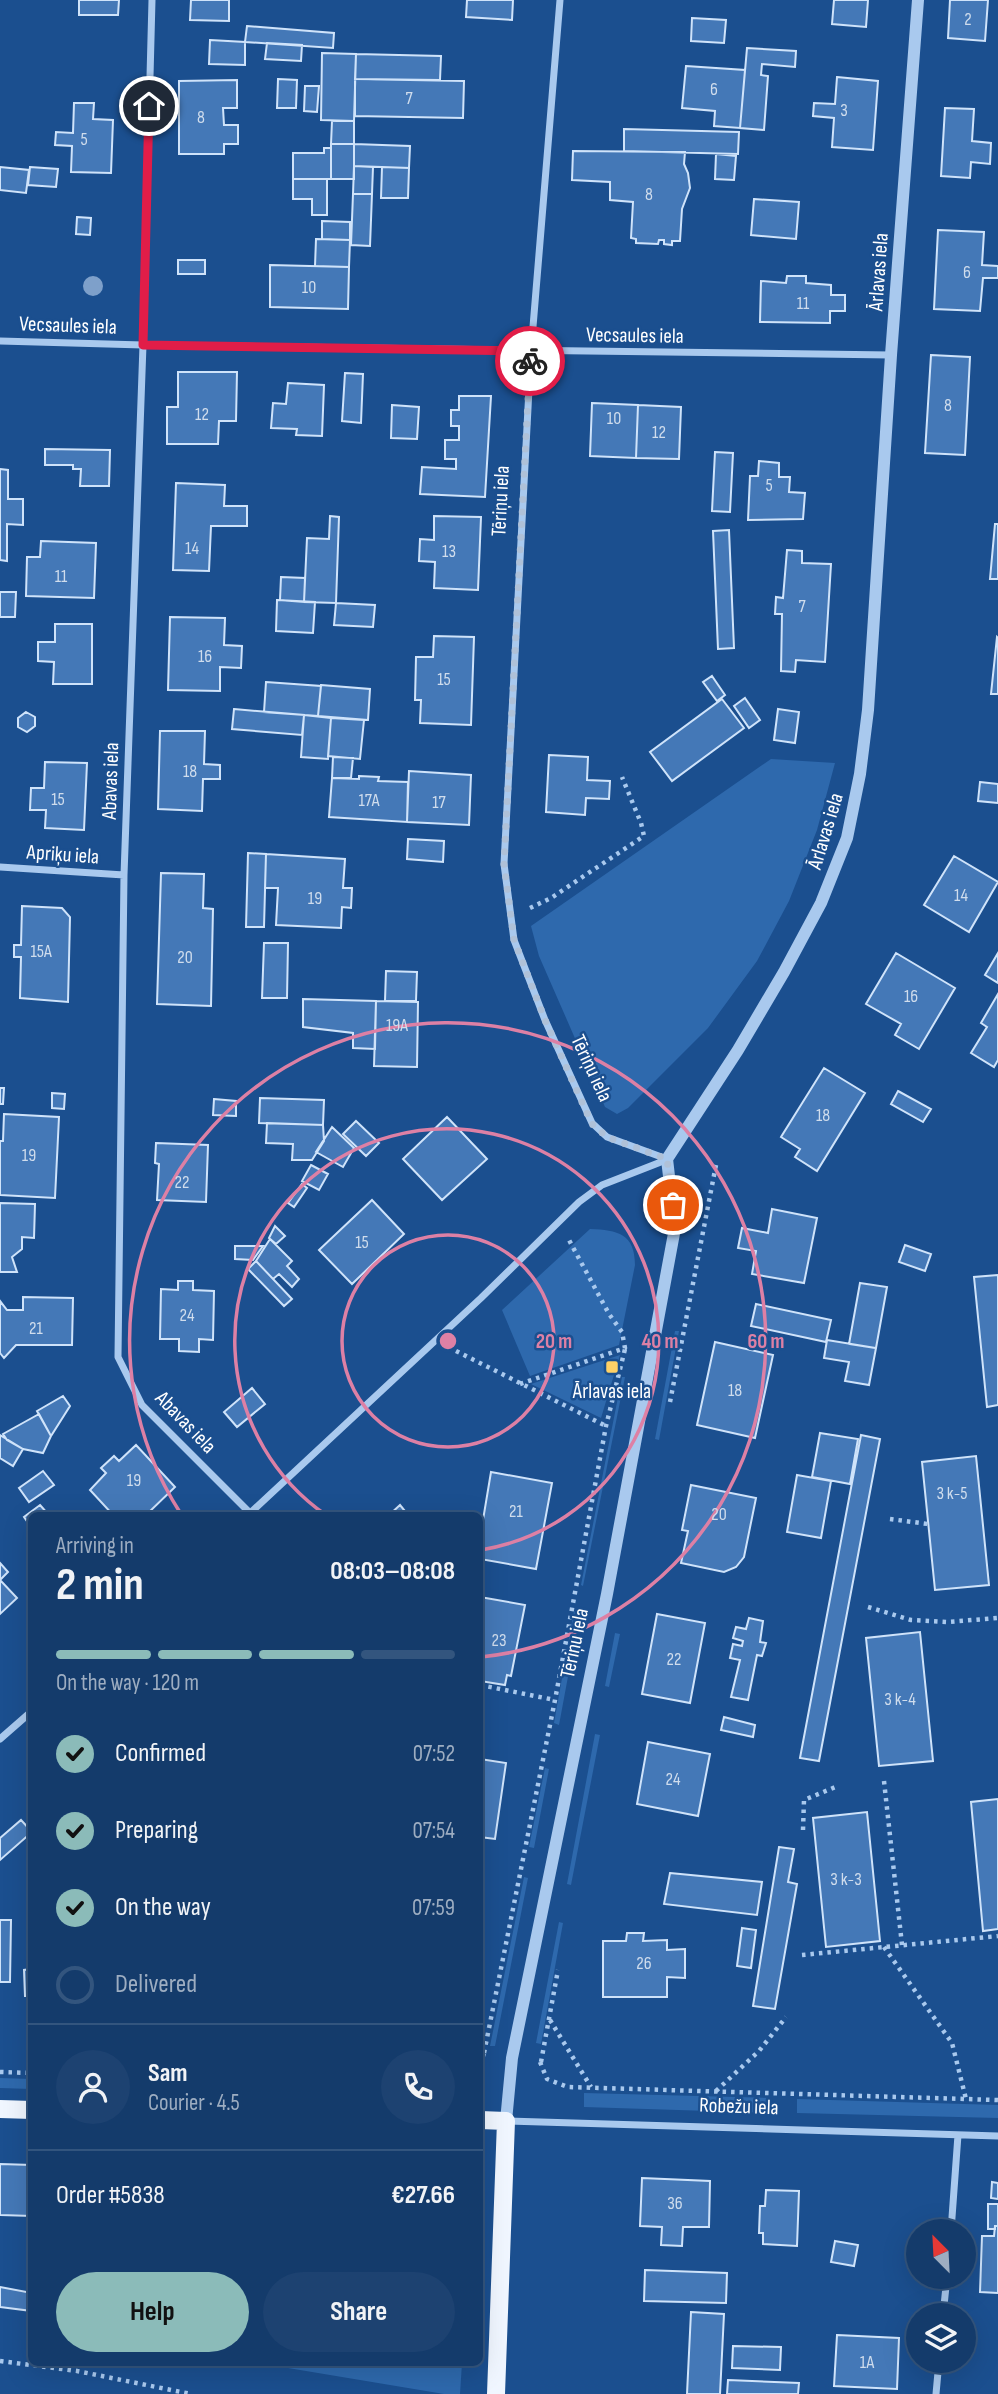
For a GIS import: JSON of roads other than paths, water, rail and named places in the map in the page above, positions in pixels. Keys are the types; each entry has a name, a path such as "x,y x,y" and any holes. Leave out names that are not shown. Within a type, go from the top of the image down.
{"main road":[{"path":"0,2109 28,2110"},
{"name":"Robežu iela","path":"483,2120 506,2121"},
{"name":"Tēriņu iela","path":"496,2394 506,2121"}],"street":[{"name":"Abavas iela","path":"152,0 124,875 118,1357 142,1405 246,1512"},
{"name":"Tēriņu iela","path":"506,2121 512,2058 607,1594 675,1228 667,1159 607,1137 592,1124 545,1020 514,940 504,864 531,351 560,0"},
{"name":"Ārlavas iela","path":"667,1159 738,1050 784,972 821,903 847,838 860,774 868,710 918,0"},
{"name":"Vecsaules iela","path":"0,341 891,355"},
{"name":"Apriķu iela","path":"0,867 124,875"},
{"path":"250,1512 481,1298 579,1202 602,1185 667,1159"},
{"path":"0,1739 28,1714"},
{"name":"Robežu iela","path":"506,2121 998,2136"},
{"path":"952,2219 958,2135"},
{"path":"936,2394 938,2373"}],"place":[{"name":"Ārlavas iela","path":"612,1367"}]}
